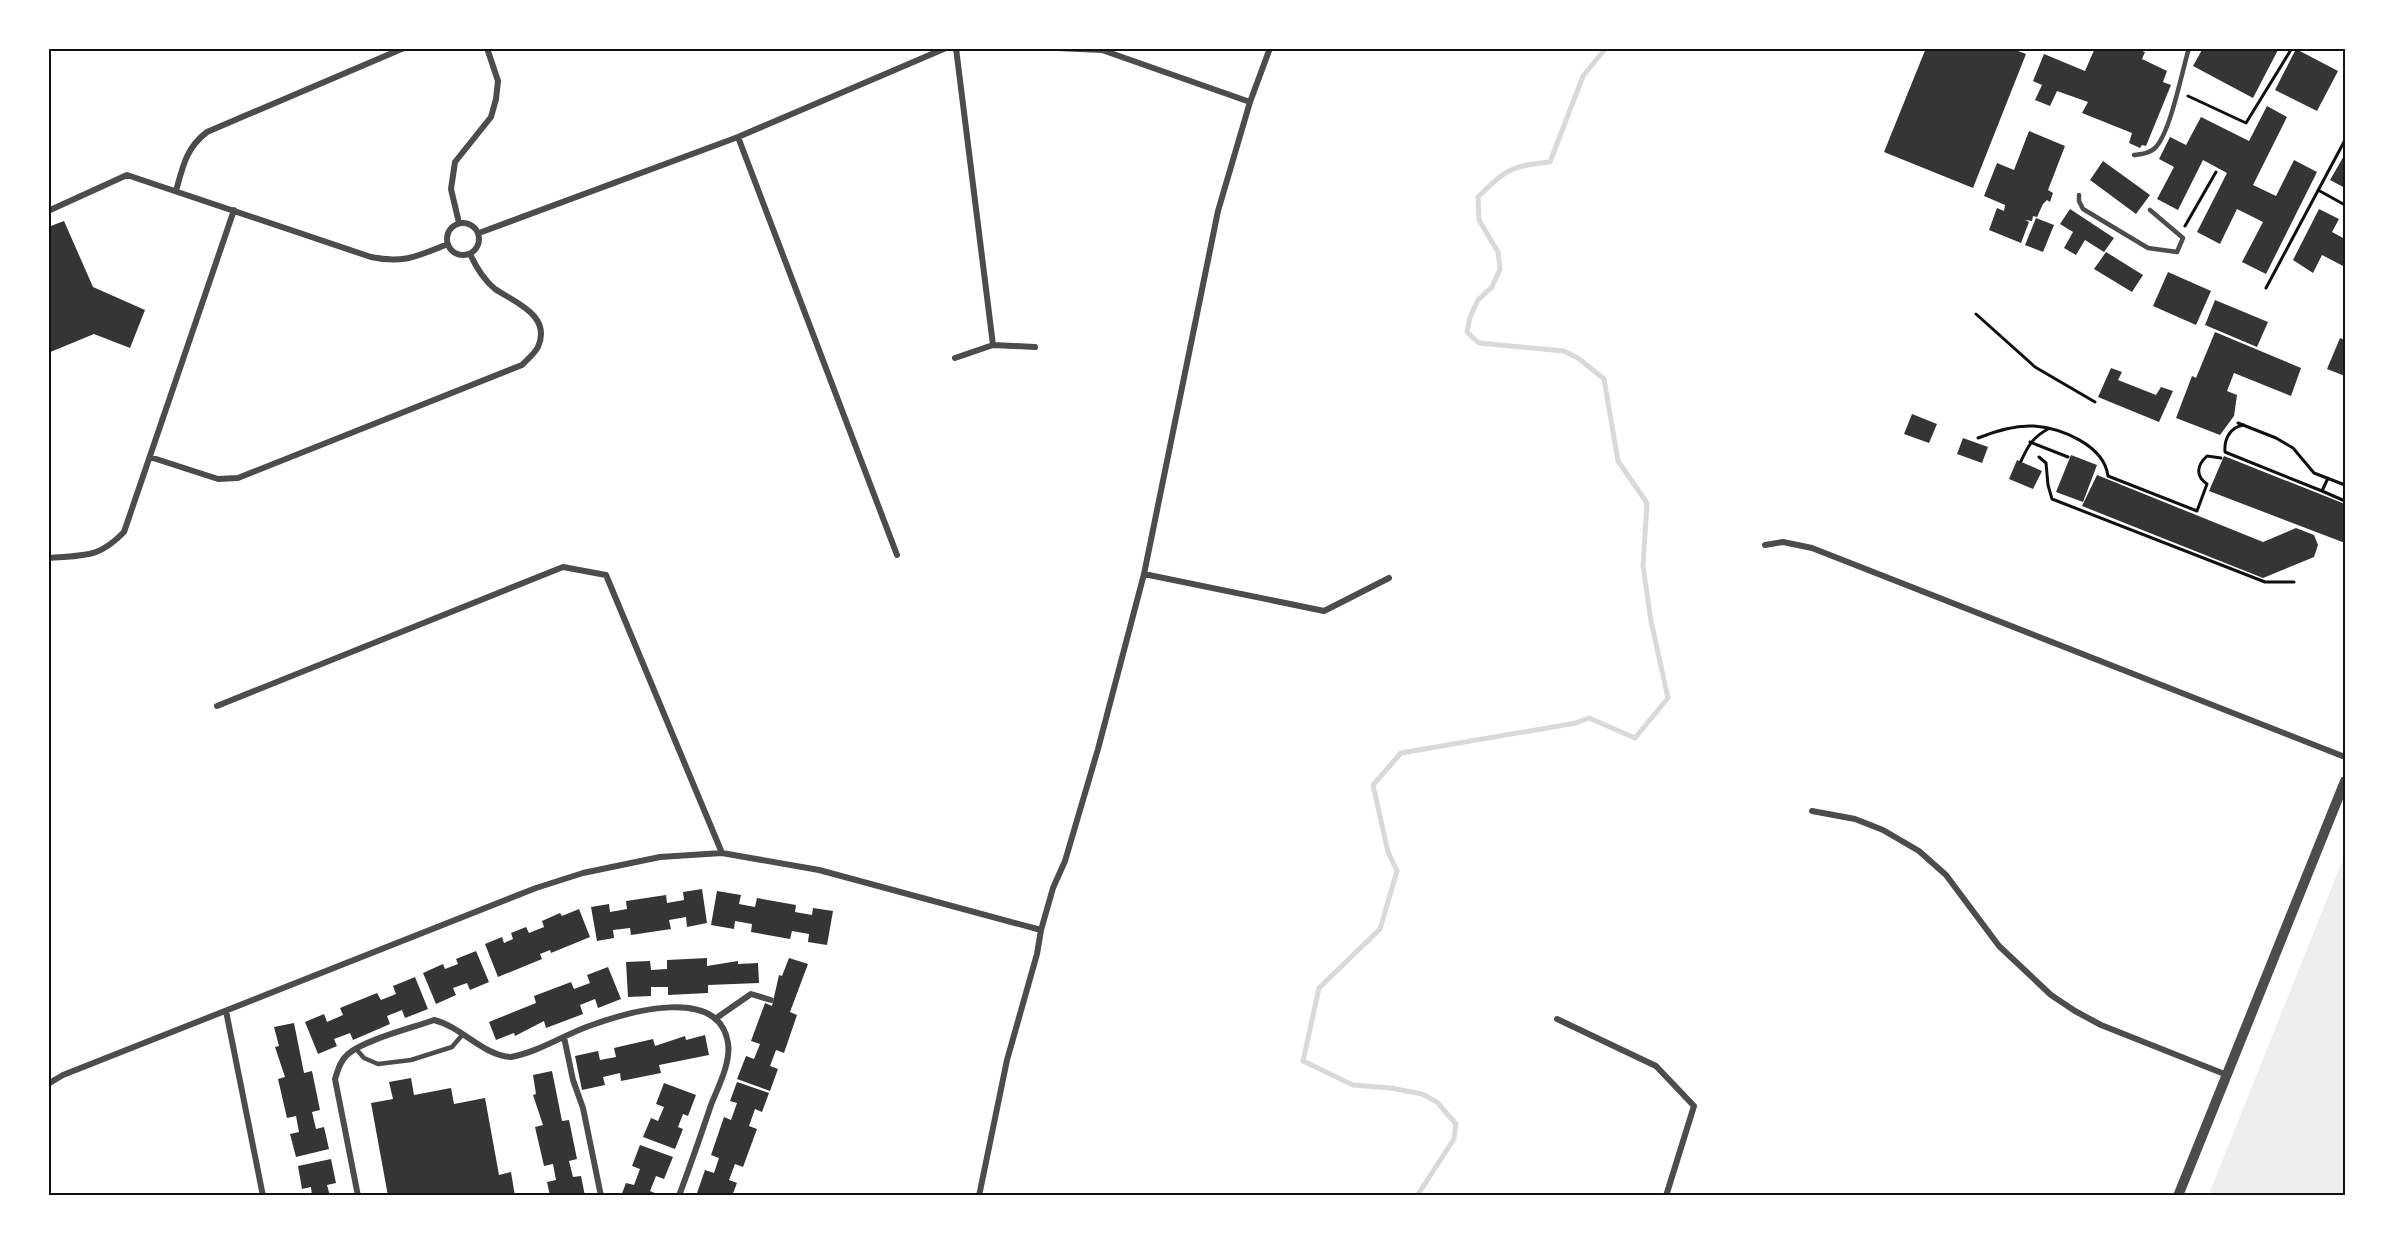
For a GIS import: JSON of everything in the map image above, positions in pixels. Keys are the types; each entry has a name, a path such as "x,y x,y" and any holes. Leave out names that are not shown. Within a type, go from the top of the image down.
{"street":[{"path":"176,191 186,158 194,142 207,132 404,48"},
{"path":"459,223 451,189 455,162 491,117 496,99 498,81 487,48"},
{"path":"479,233 738,137 946,48"},
{"path":"956,48 993,345"},
{"path":"1057,48 1102,49 1250,102"},
{"path":"979,1196 1007,1060 1037,954 1041,930 1053,888 1065,861 1098,749 1144,574 1218,211 1250,102 1270,48"},
{"path":"738,137 897,555"},
{"path":"48,211 127,175 371,257 391,261 411,259 448,244"},
{"path":"48,558 91,555 109,547 124,532 234,210"},
{"path":"459,223 468,223 479,233 478,247 470,254 456,254 448,244 449,231 459,223"},
{"path":"150,457 218,479 238,478 522,365 538,348 540,330 531,310 493,288 476,268 470,254"},
{"path":"955,358 993,345 1035,347"},
{"path":"1765,545 1784,542 1812,548 2345,757"},
{"path":"217,706 563,567 606,575 722,852"},
{"path":"1144,574 1324,611 1389,578"},
{"path":"2178,1196 2345,781"},
{"path":"1812,811 1855,819 1883,830 1919,850 1946,875 1999,946 2051,995 2075,1011 2101,1025 2227,1075"},
{"path":"48,1084 63,1075 536,888 583,873 660,857 722,852 819,870 1041,930"},
{"path":"715,1019 751,994 771,1000"},
{"path":"358,1196 335,1079 340,1063 348,1054 434,1020 445,1022 500,1056 511,1057 593,1024 649,1010 685,1007 706,1011 715,1019 728,1043 727,1059 679,1196"},
{"path":"226,1011 263,1196"},
{"path":"1557,1019 1656,1066 1694,1106 1666,1196"},
{"path":"564,1036 573,1080 583,1108 601,1196"}],"lane":[{"path":"2134,155 2146,153 2156,147 2178,91 2189,48"},
{"path":"2079,195 2083,209 2148,248 2177,252 2183,238 2150,210"},
{"path":"357,1050 364,1058 378,1064 411,1060 452,1047 463,1034"}],"path":[{"path":"2178,91 2246,123 2292,48"},
{"path":"2266,288 2345,140"},
{"path":"2180,236 2216,172"},
{"path":"2318,190 2345,205"},
{"path":"1976,314 2035,367 2094,402"},
{"path":"2238,423 2294,448 2314,473 2345,485"},
{"path":"1978,438 2013,428 2033,426 2066,433 2087,446 2100,458 2107,468 2108,476 2198,511 2207,484 2200,478 2198,468 2207,456 2220,457 2230,432 2237,426 2244,425"},
{"path":"2022,461 2030,442 2037,434 2048,429"},
{"path":"2030,442 2068,457"},
{"path":"2225,447 2225,452 2345,501"},
{"path":"2039,457 2046,463 2052,499 2265,582 2294,582"},
{"path":"2322,491 2328,478"}],"shaded area":[{"path":"2345,854 2345,1196 2208,1196"}],"building":[{"path":"1926,48 2010,48 2026,54 1973,188 1884,152"},
{"path":"2095,48 2134,48 2145,52 2142,59 2167,71 2163,82 2171,85 2146,146 2142,145 2140,148 2129,143 2132,133 2082,113 2088,102 2057,91 2050,106 2035,100 2042,85 2033,81 2044,54 2085,71"},
{"path":"2203,48 2279,48 2253,98 2193,66"},
{"path":"2296,49 2338,71 2317,111 2275,90"},
{"path":"2267,106 2287,117 2253,185 2276,196 2294,160 2317,172 2266,274 2242,262 2263,222 2237,209 2220,244 2197,232 2227,173 2203,160 2178,210 2157,199 2174,167 2159,159 2170,137 2186,145 2201,117 2249,141"},
{"path":"2029,131 2065,146 2048,190 2053,193 2050,202 2047,200 2043,204 2037,217 2033,216 2032,221 2025,220 2029,222 2021,243 1989,230 1997,208 2004,211 2005,205 1984,196 1997,163 2014,170"},
{"path":"2345,154 2345,188 2330,180"},
{"path":"2103,161 2150,195 2136,214 2090,180"},
{"path":"2070,209 2114,238 2104,252 2085,240 2076,255 2064,248 2073,232 2060,224"},
{"path":"2319,209 2339,219 2332,232 2345,239 2345,267 2322,255 2313,273 2293,260"},
{"path":"2036,218 2054,225 2043,252 2025,245"},
{"path":"64,221 93,287 145,310 130,348 94,334 48,353 48,227"},
{"path":"2106,252 2143,275 2132,292 2094,269"},
{"path":"2168,272 2211,291 2196,325 2153,306"},
{"path":"2215,300 2268,322 2257,347 2205,325"},
{"path":"2215,332 2301,368 2291,396 2234,373 2227,391 2237,395 2234,416 2220,435 2176,418 2192,376 2196,378"},
{"path":"2340,338 2345,340 2345,376 2327,369"},
{"path":"2111,368 2122,372 2118,380 2156,395 2161,387 2173,391 2159,422 2098,397"},
{"path":"1912,414 1937,424 1929,443 1904,434"},
{"path":"1963,438 1988,447 1982,463 1957,454"},
{"path":"2071,455 2097,465 2083,502 2056,492"},
{"path":"2224,456 2345,504 2345,543 2209,491"},
{"path":"2017,460 2042,471 2033,489 2009,479"},
{"path":"2097,475 2263,542 2296,528 2314,535 2318,545 2314,557 2263,578 2082,506"},
{"path":"702,889 707,923 687,927 686,917 669,920 671,929 631,935 630,928 613,930 614,938 597,941 591,907 609,904 610,912 627,909 626,901 666,895 667,903 684,900 683,892"},
{"path":"717,891 741,895 739,904 755,907 757,898 796,905 795,912 812,915 813,908 833,911 827,945 808,942 809,934 792,931 790,939 751,932 752,924 735,921 734,929 711,925"},
{"path":"579,909 590,937 551,953 550,950 540,954 542,959 498,977 485,944 502,937 504,943 513,939 511,933 526,927 529,933 544,927 542,921 560,913 562,916"},
{"path":"476,951 489,982 470,990 467,983 453,988 456,995 436,1004 423,973 443,964 445,969 458,964 456,959"},
{"path":"707,958 707,966 738,961 738,964 758,963 759,983 708,985 708,993 668,995 668,987 651,987 651,996 628,997 626,962 650,961 651,970 667,969 667,960"},
{"path":"789,958 808,964 790,1012 797,1015 784,1053 776,1050 770,1066 778,1069 770,1091 737,1079 746,1056 754,1059 760,1044 751,1041 765,1003 772,1006 779,975 782,976"},
{"path":"608,967 621,999 598,1008 595,999 580,1005 583,1014 546,1028 544,1021 515,1036 514,1033 496,1040 489,1022 536,1003 534,996 571,982 574,989 590,983 587,975"},
{"path":"415,977 428,1009 405,1018 402,1010 387,1016 390,1024 353,1040 350,1033 334,1039 337,1046 318,1054 305,1022 324,1014 327,1022 343,1015 340,1008 377,993 381,1000 396,994 393,986"},
{"path":"294,1023 304,1073 312,1071 320,1110 312,1112 316,1129 324,1127 329,1149 296,1157 290,1134 299,1132 296,1116 287,1118 278,1079 285,1077 275,1047 279,1046 274,1027"},
{"path":"705,1035 709,1055 659,1065 661,1073 621,1081 620,1073 603,1077 605,1085 582,1090 575,1056 598,1051 600,1060 616,1057 614,1048 653,1039 655,1046 685,1036 686,1040"},
{"path":"552,1071 562,1121 569,1120 577,1159 569,1161 573,1177 581,1176 585,1196 550,1196 547,1182 556,1180 553,1164 544,1166 535,1127 543,1125 533,1095 536,1094 533,1075"},
{"path":"411,1078 414,1095 451,1088 454,1104 485,1098 499,1175 511,1172 515,1196 388,1196 371,1103 393,1099 389,1082"},
{"path":"737,1082 769,1093 762,1112 755,1109 749,1126 757,1129 743,1167 735,1164 729,1180 737,1183 732,1196 705,1196 697,1193 705,1170 714,1173 719,1158 711,1155 724,1117 731,1120 737,1103 730,1101"},
{"path":"664,1083 696,1095 688,1116 683,1114 678,1127 683,1129 675,1149 643,1137 651,1118 658,1121 664,1107 656,1104"},
{"path":"640,1145 673,1157 664,1179 656,1176 650,1191 662,1196 621,1196 626,1183 634,1185 640,1169 632,1166"},
{"path":"331,1159 336,1183 327,1185 330,1196 312,1196 311,1187 302,1189 298,1166"}],"waterway":[{"path":"1417,1196 1454,1139 1456,1124 1437,1102 1422,1094 1391,1088 1353,1085 1303,1061 1319,988 1380,929 1397,871 1388,852 1373,785 1401,753 1576,723 1589,718 1635,738 1668,698 1651,621 1643,566 1647,503 1618,461 1604,379 1578,358 1564,351 1479,343 1467,332 1470,317 1478,300 1492,287 1500,269 1498,252 1479,220 1478,197 1510,170 1550,162 1583,76 1606,48"}]}
